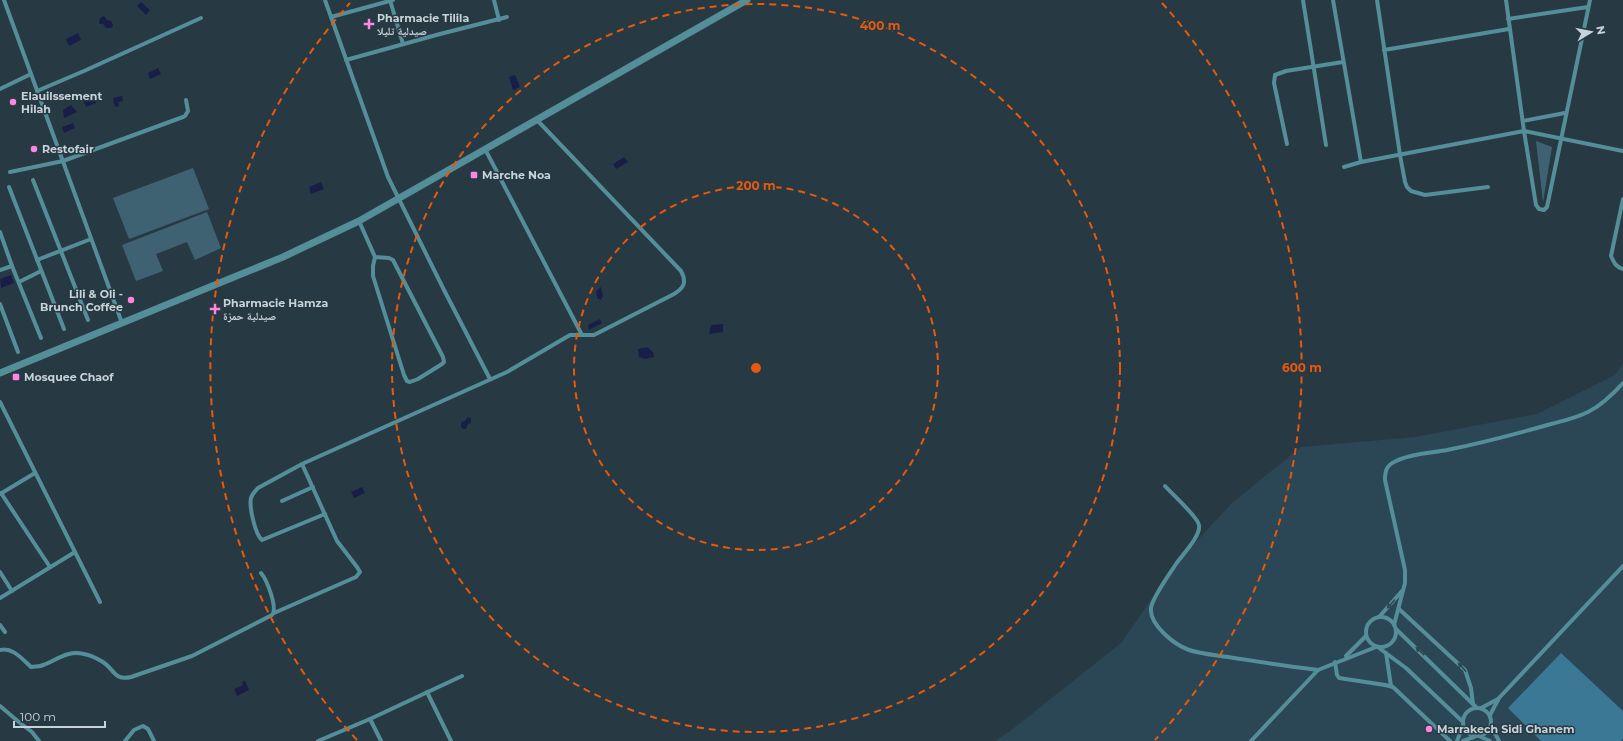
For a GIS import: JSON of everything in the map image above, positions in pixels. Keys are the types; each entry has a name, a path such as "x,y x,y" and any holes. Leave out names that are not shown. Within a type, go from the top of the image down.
{"street":[{"path":"4,0 122,322"},
{"path":"325,0 388,177 490,379"},
{"path":"331,17 391,0 403,44"},
{"path":"494,0 499,20"},
{"path":"0,373 283,257 359,222 747,0"},
{"path":"1303,0 1326,145"},
{"path":"1333,0 1361,162"},
{"path":"1377,0 1405,182 1411,191 1417,194 1434,195 1488,188"},
{"path":"1506,0 1509,29 1536,205 1541,210 1544,210 1547,207 1565,113 1590,0"},
{"path":"1508,19 1588,7"},
{"path":"37,91 201,18"},
{"path":"346,60 507,18"},
{"path":"1384,50 1509,29"},
{"path":"1287,144 1274,77 1275,74 1343,62"},
{"path":"0,89 31,74"},
{"path":"10,172 63,161 185,116 188,111 186,100"},
{"path":"1523,121 1565,113"},
{"path":"325,514 264,540 260,539 258,535 251,505 251,497 255,491 302,464 524,363 570,335 594,335 674,294 684,285 684,277 681,271 537,120"},
{"path":"1344,167 1361,162 1524,131 1623,151"},
{"path":"485,149 582,335"},
{"path":"33,180 88,320"},
{"path":"9,187 64,329"},
{"path":"1623,199 1612,256 1614,263 1623,270"},
{"path":"359,222 375,257 373,276 404,375 407,380 413,381 442,364 444,362 443,356 393,260 389,258 375,257"},
{"path":"0,232 18,282 41,338"},
{"path":"37,260 91,239"},
{"path":"0,270 12,266"},
{"path":"18,282 41,271"},
{"path":"0,304 18,352"},
{"path":"1251,741 1318,670 1344,658 1377,647 1386,647 1392,643 1396,636 1395,627 1405,583 1404,570 1385,480 1385,472 1388,466 1402,458 1492,440 1573,418 1589,412 1613,394 1623,383"},
{"path":"0,402 100,602"},
{"path":"0,650 4,649 18,654 31,667 43,666 59,657 74,652 84,654 104,663 116,675 124,679 187,659 262,622 274,613 358,575 359,570 337,541 302,464"},
{"path":"35,473 1,494 50,567"},
{"path":"1165,486 1196,519 1199,525 1199,530 1151,604 1150,612 1154,622 1174,642 1191,651 1318,670"},
{"path":"282,502 313,487"},
{"path":"0,598 75,552"},
{"path":"1500,741 1491,726 1490,715 1499,698 1623,566"},
{"path":"0,572 12,591"},
{"path":"261,573 267,584 274,613"},
{"path":"1379,617 1403,591"},
{"path":"1399,609 1465,670 1471,688 1473,704"},
{"path":"1490,715 1473,704 1386,618 1379,617 1372,619 1367,625 1366,636 1369,642 1406,668 1463,724 1467,733 1490,741"},
{"path":"0,625 5,632"},
{"path":"1344,658 1366,636"},
{"path":"1386,653 1391,686"},
{"path":"1335,662 1337,675 1339,678 1391,686 1450,741"},
{"path":"318,741 330,739 462,676"},
{"path":"427,692 451,741"},
{"path":"1456,741 1467,712 1499,698"},
{"path":"0,706 20,724 32,732 39,741"},
{"path":"370,719 381,741"},
{"path":"125,741 134,730 143,726 148,729 154,741"},
{"path":"1481,737 1488,733 1491,726"},
{"path":"1463,741 1474,736"}],"shaded area":[{"path":"141,2 150,10 146,15 137,6"},
{"path":"104,16 107,20 111,21 113,25 112,28 106,28 103,24 99,24 100,18"},
{"path":"78,33 81,40 69,46 66,39"},
{"path":"158,68 161,74 150,79 148,73"},
{"path":"515,75 520,87 513,90 509,77"},
{"path":"96,96 96,103 86,107 83,100"},
{"path":"122,96 123,101 118,102 119,106 115,107 113,98"},
{"path":"71,105 77,112 64,118 63,110"},
{"path":"73,123 75,128 64,133 62,127"},
{"path":"1536,141 1552,147 1543,202"},
{"path":"624,157 628,162 616,169 613,164"},
{"path":"193,168 209,209 129,239 113,198"},
{"path":"321,182 324,189 311,194 309,187"},
{"path":"207,212 221,248 195,260 187,242 156,254 163,271 136,281 122,245"},
{"path":"11,275 14,283 1,288 0,279"},
{"path":"601,287 603,296 601,300 597,298 596,291"},
{"path":"600,319 602,323 589,330 588,325"},
{"path":"723,324 723,332 709,334 711,325"},
{"path":"647,347 653,352 654,357 645,359 639,357 638,349"},
{"path":"1623,363 1623,741 995,741 1010,731 1121,643 1179,560 1232,503 1301,447 1415,437 1537,414 1615,375"},
{"path":"468,417 471,418 471,423 468,424 466,429 463,429 461,427 461,422 465,421"},
{"path":"362,487 365,493 354,498 351,492"},
{"path":"1561,653 1623,711 1623,739 1621,741 1541,741 1508,708"},
{"path":"245,681 249,690 237,696 234,689 243,685 242,682"}],"place":[{"name":"Pharmacie Tilila صيدلية تليلا","path":"369,24"},
{"name":"Elauilssement Hilah","path":"13,102"},
{"name":"Restofair","path":"34,149"},
{"name":"Marche Noa","path":"474,175"},
{"name":"Lili & Oli - Brunch Coffee","path":"131,300"},
{"name":"Pharmacie Hamza صيدلية حمزة","path":"215,309"},
{"name":"Mosquee Chaof","path":"16,377"},
{"name":"Marrakech Sidi Ghanem","path":"1429,729"}]}
